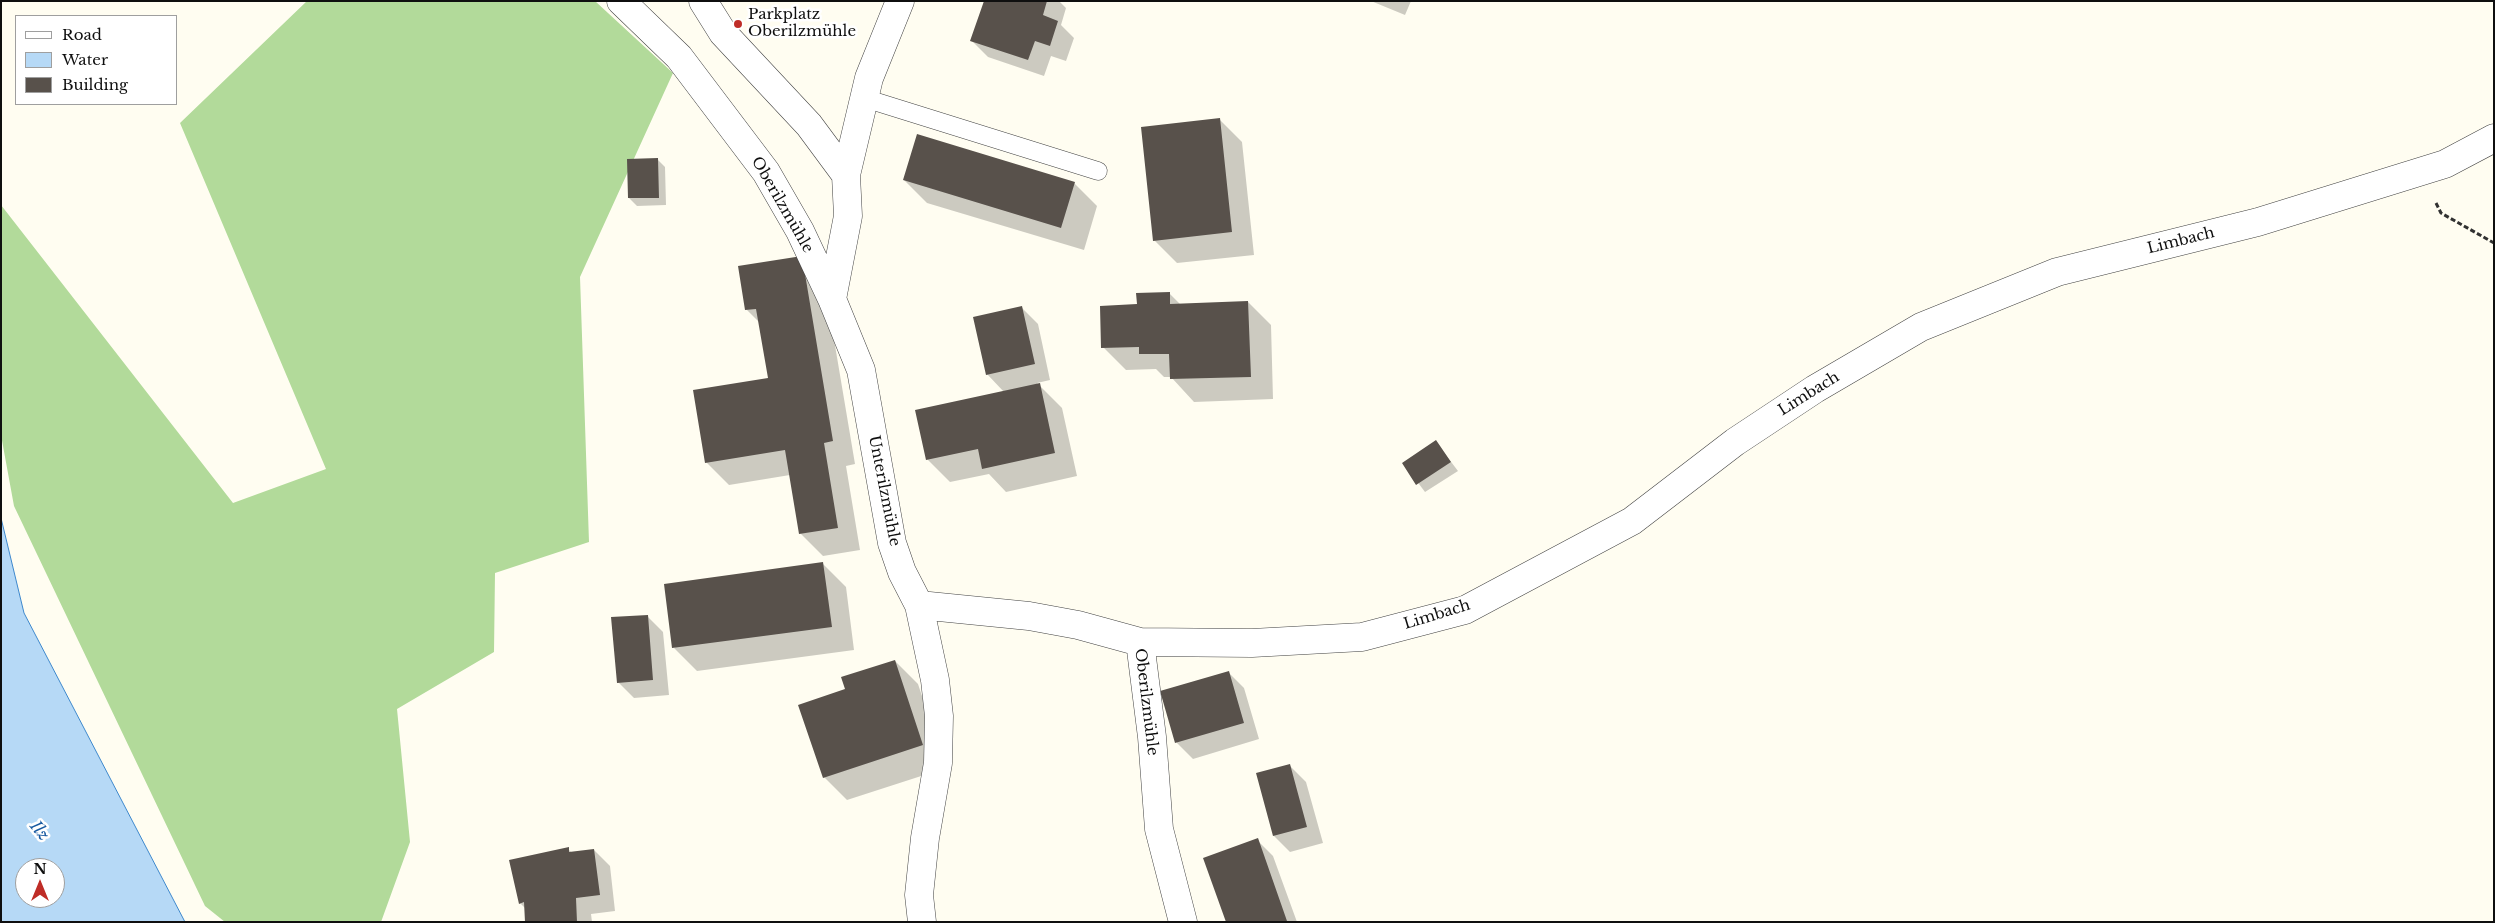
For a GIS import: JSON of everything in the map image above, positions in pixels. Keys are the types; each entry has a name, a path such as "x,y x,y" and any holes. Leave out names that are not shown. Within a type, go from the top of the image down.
{"street":[{"name":"Oberilzmühle","path":"621,1 679,56 766,172 800,231 832,298"},
{"path":"703,1 724,33 809,125 846,175"},
{"path":"832,298 848,216 846,175 869,78 900,1"},
{"name":"Limbach","path":"1140,642 1252,642 1362,637 1465,610 1632,521 1735,442 1815,389 1921,327 2056,272 2258,222 2445,164 2494,138"},
{"name":"Unterilzmühle","path":"832,298 861,370 892,543 902,572 919,605 929,643 939,716 938,763 925,838 919,895 922,922"},
{"name":"Oberilzmühle","path":"919,605 1029,616 1078,624 1140,642 1152,737 1159,829 1183,922"}],"lane":[{"path":"864,98 1098,171"}],"path":[{"path":"2421,172 2441,212 2494,243"}],"green space":[{"path":"307,1 595,1 673,73 580,277 589,542 495,573 494,652 397,709 410,842 381,922 225,922 205,906 14,506 1,435 1,205 233,503 326,469 180,123"}],"water":[{"name":"Ilz","path":"1,518 24,613 185,922 1,922"}],"building":[{"path":"984,1 1047,1 1043,15 1058,21 1050,46 1035,41 1028,60 970,41"},
{"path":"1220,118 1232,232 1153,241 1141,127"},
{"path":"917,134 1075,182 1061,228 903,180"},
{"path":"658,158 659,198 628,198 627,159"},
{"path":"802,256 833,441 824,443 838,528 799,534 785,450 705,463 693,390 768,378 756,309 745,310 738,266"},
{"path":"1170,292 1170,304 1248,301 1251,377 1170,379 1169,354 1139,354 1139,347 1101,348 1100,306 1137,304 1136,293"},
{"path":"1022,306 1035,364 986,375 973,317"},
{"path":"1040,383 1055,453 982,469 978,449 926,460 915,410"},
{"path":"1436,440 1451,462 1416,485 1402,463"},
{"path":"823,562 832,627 672,648 664,584"},
{"path":"648,615 653,680 617,683 611,617"},
{"path":"895,660 923,745 823,778 798,705 845,689 841,677"},
{"path":"1229,671 1244,723 1175,743 1160,691"},
{"path":"1290,764 1307,827 1273,836 1256,773"},
{"path":"1258,838 1287,921 1226,922 1203,858"},
{"path":"569,847 569,852 594,849 600,895 576,898 577,922 525,922 524,902 519,904 509,860"}],"place":[{"name":"Parkplatz Oberilzmühle","path":"738,24"}]}
